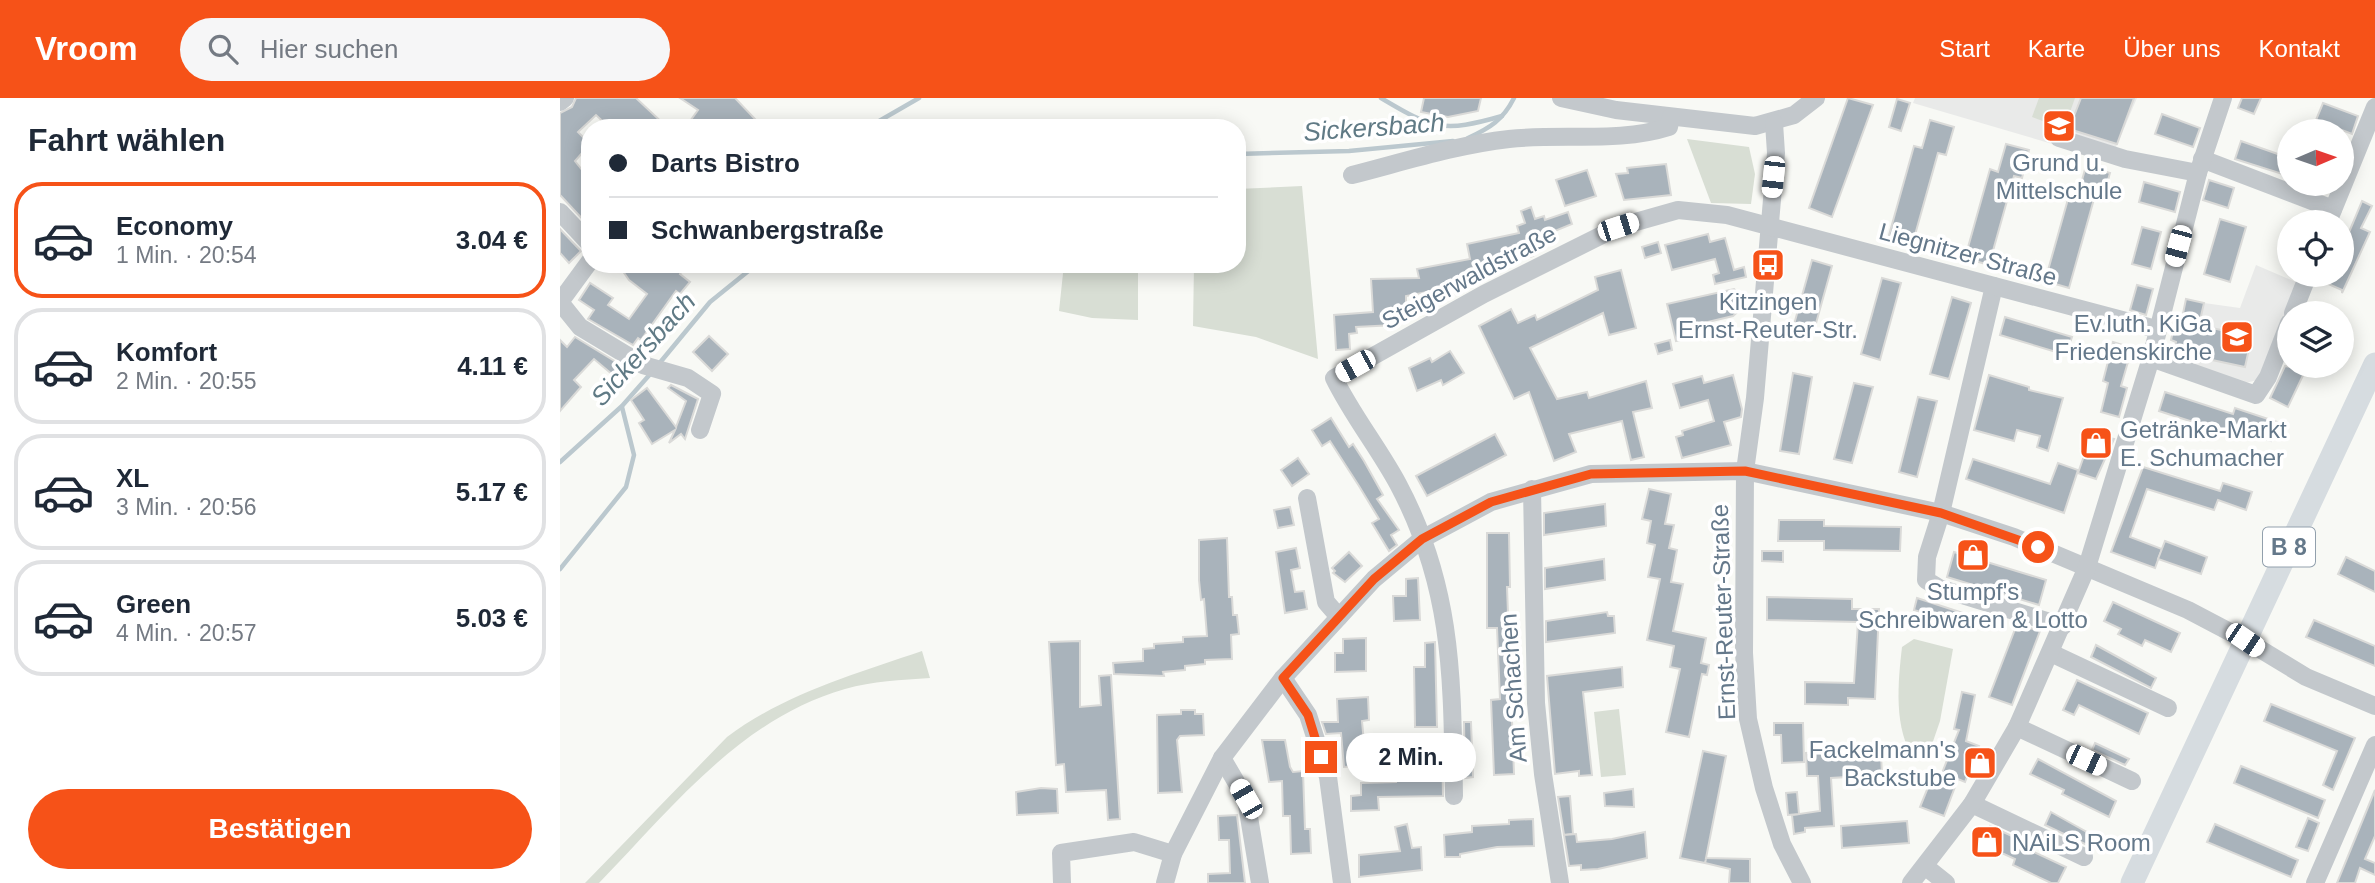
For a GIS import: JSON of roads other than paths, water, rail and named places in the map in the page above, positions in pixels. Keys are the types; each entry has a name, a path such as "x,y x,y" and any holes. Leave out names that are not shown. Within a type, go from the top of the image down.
{"main road":[{"name":"B 8","path":"2132,883 2375,364"}],"street":[{"path":"560,102 565,98"},
{"path":"1561,98 1671,117 1755,127 1773,123 1805,109 1816,98"},
{"path":"1911,883 1972,804 2017,727 2087,567 2151,358 2157,324 2200,166 2223,98"},
{"path":"2333,210 2375,107"},
{"path":"1352,175 1507,139 1566,134 1643,135 1669,127 1671,117"},
{"name":"Ernst-Reuter-Straße","path":"1773,123 1776,153 1755,398 1745,471 1742,583 1748,719 1782,844 1802,883"},
{"path":"2059,138 2125,159 2200,166 2315,210"},
{"name":"Steigerwaldstraße","path":"1422,539 1398,484 1334,378 1484,294 1618,227 1678,211 1727,215 1768,225"},
{"path":"560,212 581,234"},
{"name":"Liegnitzer Straße","path":"1768,225 1994,286 2157,324"},
{"path":"581,273 560,302 580,327 645,366 688,378 712,394 700,430"},
{"path":"1994,286 1941,513 1927,557 1926,580 1939,588 2063,626"},
{"path":"2151,358 2256,395 2268,377 2277,354"},
{"path":"1165,883 1173,854 1222,758 1283,678 1374,579 1422,539 1491,502 1532,489 1617,471 1745,471 1941,513 2087,567 2188,610 2306,677 2375,706"},
{"name":"Am Schachen","path":"1532,489 1536,703 1543,774 1560,883"},
{"path":"1307,498 1326,602 1339,617"},
{"path":"1422,539 1438,584 1448,634 1454,796"},
{"path":"2051,653 2168,708"},
{"path":"1283,678 1308,715 1328,777 1342,883"},
{"path":"2017,727 2132,781"},
{"path":"2315,883 2375,745"},
{"path":"1222,758 1246,799 1259,883"},
{"path":"1972,804 2084,857"},
{"path":"1062,883 1061,853 1134,842 1173,854"},
{"path":"1926,867 1946,883"}],"waterway":[{"path":"883,119 919,98"},
{"path":"1381,98 1414,116 1439,125 1466,125 1502,116"},
{"name":"Sickersbach","path":"1468,138 1495,122 1514,98"},
{"name":"Sickersbach","path":"1246,154 1349,151 1453,141"},
{"name":"Sickersbach","path":"658,365 710,302 746,273"},
{"name":"Sickersbach","path":"560,462 622,406 652,372"},
{"path":"560,569 626,487 634,455 622,407"}],"place":[{"name":"Grund u. Mittelschule","path":"2059,126"},
{"name":"Kitzingen Ernst-Reuter-Str.","path":"1768,265"},
{"name":"Ev.luth. KiGa Friedenskirche","path":"2237,337"},
{"name":"Getränke-Markt E. Schumacher","path":"2096,443"},
{"name":"Stumpf's Schreibwaren & Lotto","path":"1973,555"},
{"name":"Fackelmann's Backstube","path":"1980,763"},
{"name":"NAiLS Room","path":"1987,842"}]}
